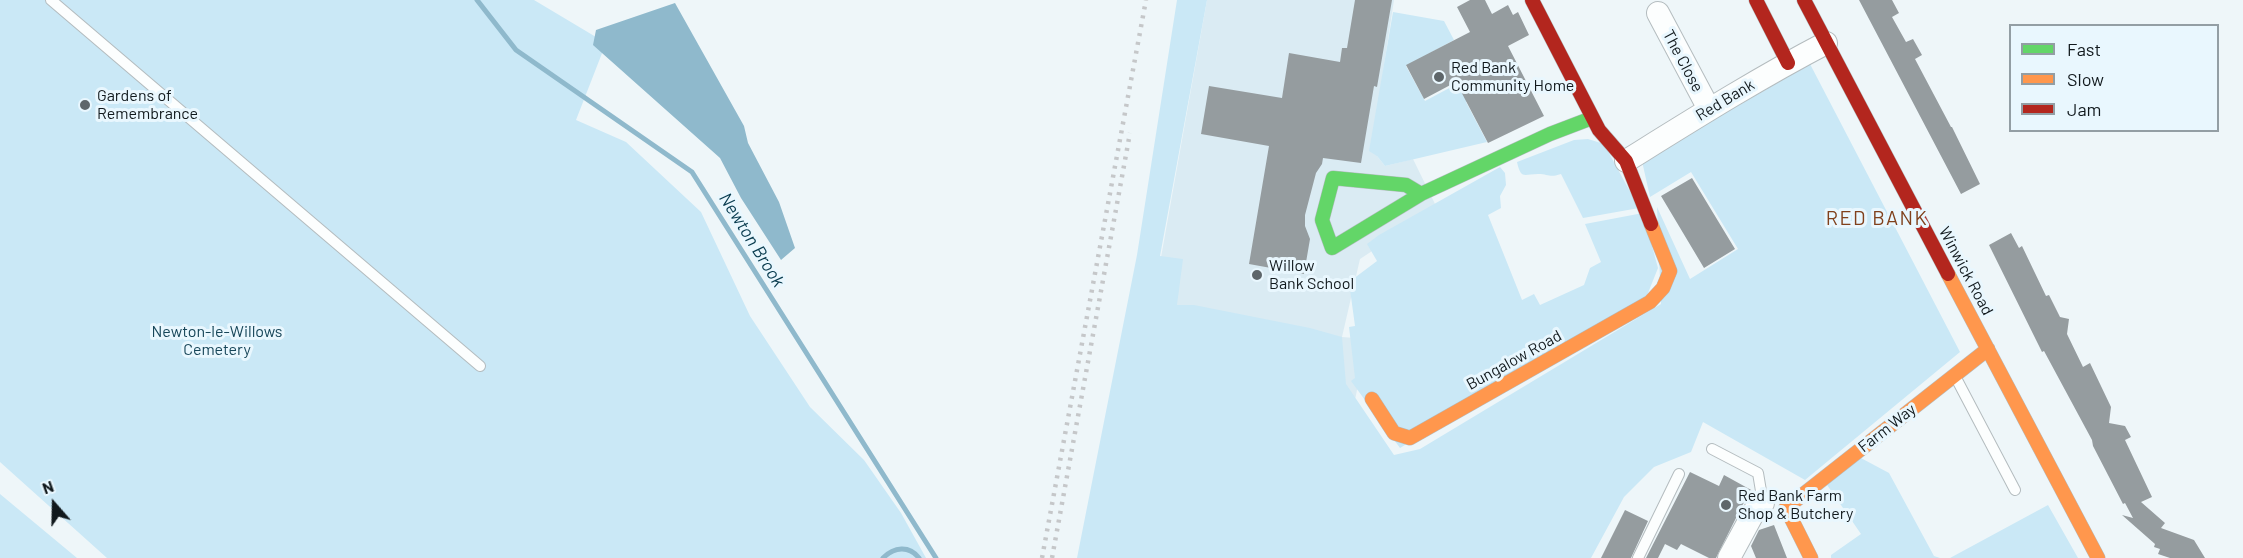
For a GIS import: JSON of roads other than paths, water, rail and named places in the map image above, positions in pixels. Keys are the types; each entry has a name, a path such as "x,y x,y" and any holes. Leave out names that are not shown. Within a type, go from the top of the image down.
{"street":[{"path":"1532,0 1599,130 1626,161"},
{"path":"1756,0 1788,63"},
{"name":"Winwick Road","path":"1803,0 2098,558"},
{"name":"The Close","path":"1658,13 1709,109"},
{"name":"Red Bank","path":"1626,161 1709,109 1826,43"},
{"path":"1421,194 1406,185 1333,178 1322,220 1332,248 1421,194 1550,134 1592,118"},
{"name":"Bungalow Road","path":"1372,399 1394,433 1410,438 1650,302 1663,288 1671,271 1626,161"},
{"name":"Farm Way","path":"1786,508 1988,349"},
{"path":"1729,558 1755,510 1763,503"},
{"path":"1786,508 1811,558"}],"lane":[{"path":"51,0 480,366"},
{"path":"1954,375 2015,490"},
{"path":"1712,449 1758,473 1763,503 1773,503 1786,508"},
{"path":"1638,558 1679,474"}],"waterway":[{"name":"Newton Brook","path":"477,0 516,50 692,172 936,558"},
{"path":"883,558 901,549 911,551 919,558"}],"railway":[{"path":"1042,558 1146,0"},
{"path":"1052,558 1130,133"}],"place":[{"name":"Red Bank Community Home","path":"1439,77"},
{"name":"Gardens of Remembrance","path":"85,105"},
{"name":"Willow Bank School","path":"1257,275"},
{"name":"Red Bank Farm Shop & Butchery","path":"1726,505"}],"district":[{"name":"RED BANK","path":"1877,218"}],"park label":[{"name":"Newton-le-Willows Cemetery","path":"217,341"}]}
